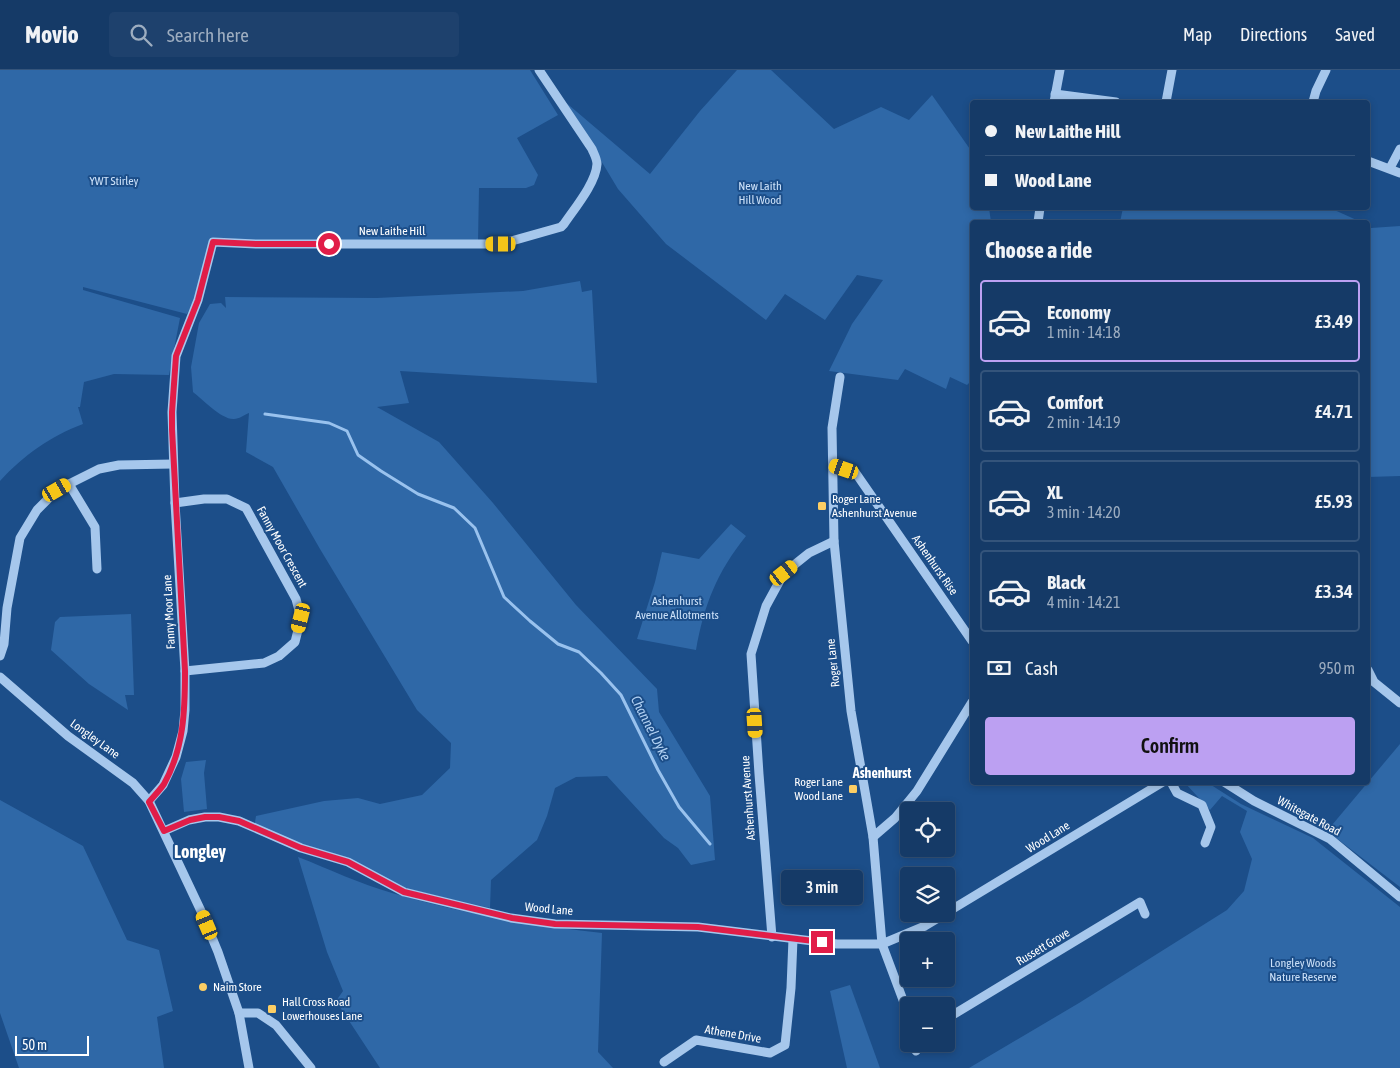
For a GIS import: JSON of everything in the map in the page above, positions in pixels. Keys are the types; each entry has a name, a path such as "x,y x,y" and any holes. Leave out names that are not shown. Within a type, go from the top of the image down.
{"street":[{"name":"New Laithe Hill","path":"172,412 176,356 198,300 213,242 256,244 501,244 561,227 595,175 598,162 592,149 538,70"},
{"path":"1060,70 1054,98 1085,100"},
{"path":"1166,100 1172,70"},
{"path":"1314,100 1326,70"},
{"path":"1390,168 1400,149"},
{"path":"1370,161 1400,173"},
{"name":"Roger Lane","path":"840,377 832,428 834,541 851,711 873,838 882,944 902,997"},
{"name":"Fanny Moor Lane","path":"149,802 163,785 176,758 183,731 185,710 185,671 173,464 172,412"},
{"path":"0,656 4,644 7,608 20,538 36,510 57,490 99,469 118,465 173,464"},
{"name":"Ashenhurst Rise","path":"833,465 855,472 970,638"},
{"path":"69,484 95,527 98,569"},
{"name":"Fanny Moor Crescent","path":"175,503 204,499 227,499 246,508 296,599 301,618 295,642 278,656 264,663 185,671"},
{"name":"Ashenhurst Avenue","path":"772,937 751,654 766,606 784,573 809,553 834,541"},
{"name":"Longley Lane","path":"0,677 68,736 133,783 149,802 164,831 218,952 239,1013 250,1068"},
{"path":"1371,683 1400,703"},
{"path":"873,838 895,818 917,791 970,708"},
{"name":"Wood Lane","path":"955,909 1158,785"},
{"path":"1173,785 1177,793 1202,805 1211,827 1205,843"},
{"name":"Whitegate Road","path":"1229,785 1254,801 1330,839 1400,897"},
{"name":"Wood Lane","path":"164,831 190,820 205,817 219,817 239,821 301,848 348,862 404,892 512,918 555,924 698,927 837,944 882,944 932,922"},
{"name":"Russett Grove","path":"955,1013 1140,902 1146,914"},
{"name":"Athene Drive","path":"664,1062 696,1040 770,1053 785,1045 791,988 793,939"},
{"path":"239,1013 258,1013 276,1025 312,1068"}],"green space":[{"name":"YWT Stirley","path":"0,70 530,70 558,115 517,138 538,175 534,185 526,188 479,188 478,242 210,240 196,297 187,314 83,287 83,290 180,318 169,375 114,374 84,382 80,407 78,407 83,424 48,441 18,463 0,481"},
{"name":"New Laith Hill Wood","path":"737,70 771,70 834,129 881,107 909,120 932,95 970,149 970,210 989,210 991,220 970,220 970,382 967,385 950,377 946,389 905,369 898,380 829,371 852,324 883,280 857,275 825,320 785,294 766,320 666,244 618,189 576,119 557,95 650,174 700,111"},
{"path":"1123,210 1334,210 1357,220 1120,220"},
{"path":"1400,226 1400,476 1370,477 1370,227"},
{"path":"580,281 582,292 592,290 597,383 400,371 409,403 377,407 439,442 493,503 576,605 657,689 659,712 710,796 715,860 691,865 678,848 664,838 607,776 576,777 555,788 547,816 537,840 491,880 490,908 399,887 254,829 256,816 324,801 358,798 380,804 422,795 450,768 451,743 417,710 273,467 246,452 249,413 234,419 229,418 218,413 193,392 191,367 199,323 210,304 221,303 226,308 225,297 377,298 523,291"},
{"name":"Ashenhurst Avenue Allotments","path":"731,524 746,536 727,563 713,590 703,618 696,650 637,639 655,582 662,552 699,559"},
{"path":"131,614 134,695 125,695 128,710 89,684 51,650 55,622 60,617"},
{"path":"1400,744 1400,887 1327,831 1366,785 1370,785 1370,780"},
{"path":"206,760 204,773 207,809 184,812 181,779 186,762"},
{"name":"Longley Woods Nature Reserve","path":"1187,785 1211,785 1241,804 1313,838 1400,907 1400,1068 969,1068 1079,1003 1227,910 1244,891 1252,859 1240,832 1247,811 1222,796 1210,810"},
{"path":"0,800 83,846 127,940 159,950 173,1011 157,1017 164,1068 19,1068 0,1013"},
{"path":"298,857 356,881 444,907 522,923 602,933 598,1052 613,1068 380,1068 336,1001 343,991 327,952"},
{"path":"850,985 880,1068 847,1068 830,991"}],"waterway":[{"name":"Channel Dyke","path":"265,414 329,423 347,431 358,455 418,494 454,508 475,528 504,597 558,644 579,652 621,695 658,770 679,807 710,844"}],"place":[{"name":"Roger Lane Ashenhurst Avenue","path":"822,506"},
{"name":"Roger Lane Wood Lane","path":"853,789"},
{"name":"Naim Store","path":"203,987"},
{"name":"Hall Cross Road Lowerhouses Lane","path":"272,1009"}],"district":[{"name":"Ashenhurst","path":"882,773"},
{"name":"Longley","path":"200,851"}],"route":[{"path":"329,244 213,242 198,300 176,356 172,429 185,671 185,710 183,731 176,758 163,785 149,802 164,831 190,820 205,817 219,817 239,821 301,848 348,862 404,892 512,918 555,924 698,927 822,942"}]}
